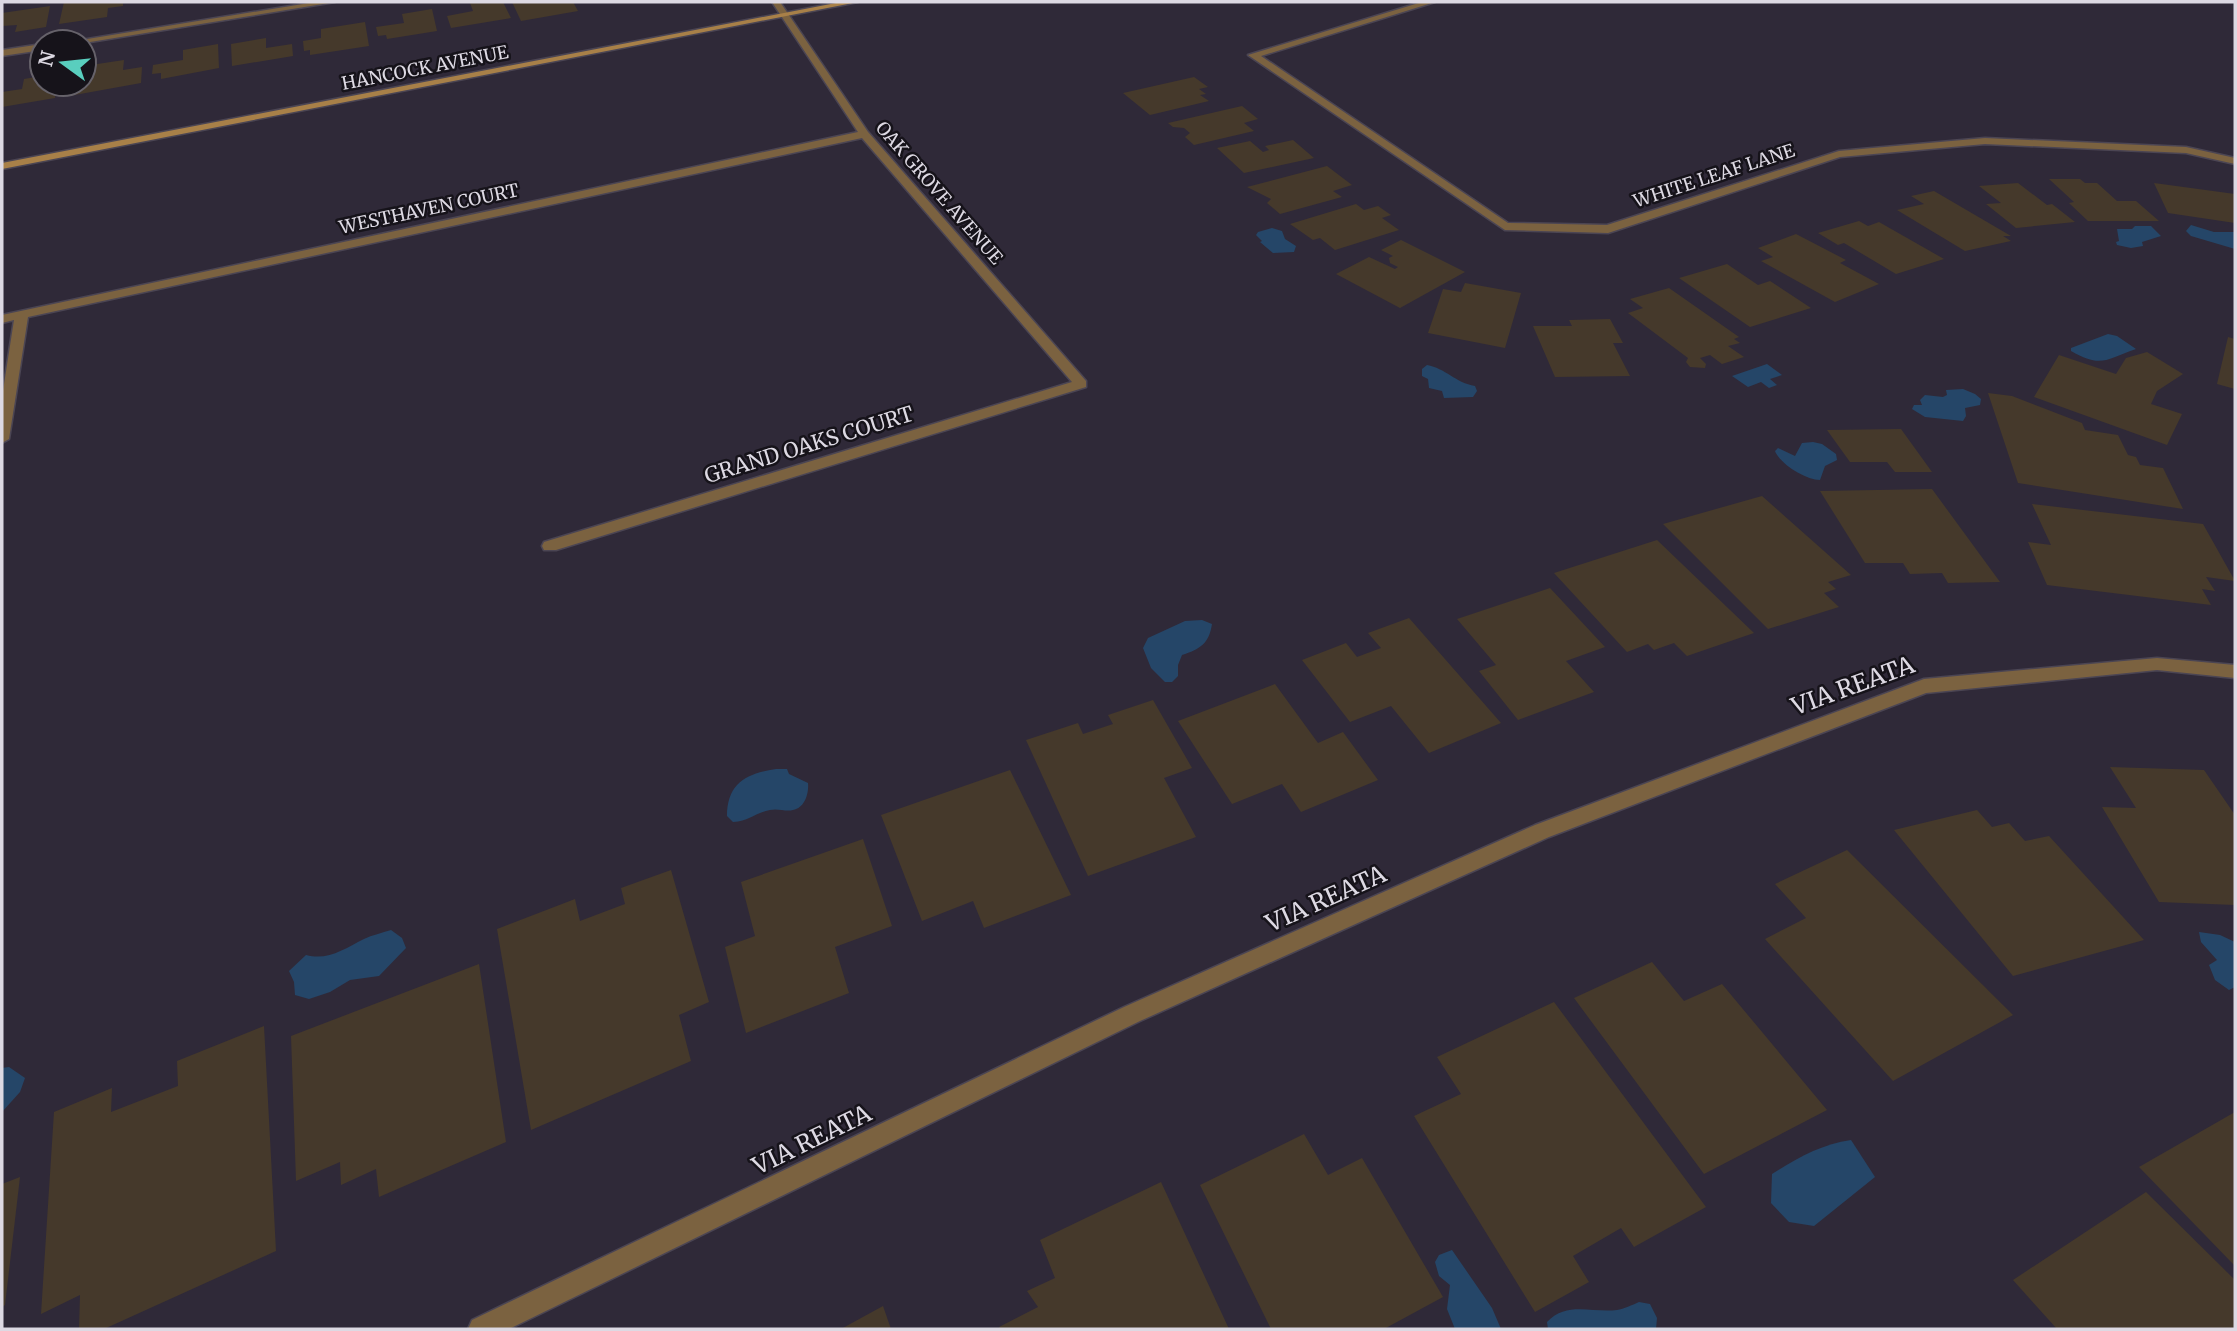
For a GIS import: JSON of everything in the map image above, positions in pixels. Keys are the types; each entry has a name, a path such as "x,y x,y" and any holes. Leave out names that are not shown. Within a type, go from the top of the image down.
{"main road":[{"name":"HANCOCK AVENUE","path":"2,166 854,2"}],"street":[{"path":"98,38 331,2"},
{"name":"OAK GROVE AVENUE","path":"776,2 864,134 1080,384"},
{"name":"WHITE LEAF LANE","path":"1431,2 1253,55 1505,226 1608,229 1839,154 1985,141 2186,150 2235,160"},
{"path":"2,53 28,49"},
{"name":"WESTHAVEN COURT","path":"2,319 864,134"},
{"path":"2,439 22,314"},
{"name":"GRAND OAKS COURT","path":"550,546 1080,384"},
{"name":"VIA REATA","path":"481,1329 1132,1014 1542,831 1924,686 2157,664 2235,673"}],"water":[{"path":"2191,225 2214,232 2235,232 2235,249 2191,236 2186,231"},
{"path":"2135,226 2151,226 2161,236 2142,242 2143,246 2131,248 2117,245 2117,229 2132,229"},
{"path":"1272,228 1282,231 1285,239 1296,246 1294,252 1273,253 1260,242 1262,241 1256,235 1258,232"},
{"path":"2108,334 2117,336 2136,349 2103,361 2089,359 2071,351 2071,348"},
{"path":"1767,364 1782,375 1770,379 1777,385 1769,388 1761,382 1748,387 1732,376"},
{"path":"1427,365 1475,386 1477,391 1473,397 1444,398 1442,391 1429,388 1428,379 1422,376 1422,369"},
{"path":"1963,389 1981,399 1980,405 1965,408 1966,416 1963,421 1925,417 1912,409 1914,405 1922,405 1920,400 1925,395 1943,397 1947,395 1946,390"},
{"path":"1802,443 1822,444 1836,454 1837,460 1825,466 1820,480 1794,470 1782,461 1775,451 1778,448 1795,456"},
{"path":"1202,620 1212,624 1206,641 1199,648 1182,655 1178,676 1172,682 1165,682 1151,668 1143,648 1148,638 1185,621"},
{"path":"787,769 789,774 808,783 803,803 797,809 770,810 733,822 727,816 735,788 756,773"},
{"path":"391,930 402,938 406,948 379,976 350,980 330,992 309,999 295,995 294,982 289,971 306,955 329,955"},
{"path":"2199,932 2220,935 2235,942 2235,987 2229,990 2215,980 2209,965 2217,960 2201,942"},
{"path":"9,1067 25,1078 20,1092 2,1112 2,1068"},
{"path":"1851,1140 1875,1177 1814,1226 1789,1222 1771,1203 1772,1174 1810,1152"},
{"path":"1452,1250 1492,1308 1501,1329 1455,1329 1447,1309 1450,1285 1439,1276 1435,1262 1439,1255"},
{"path":"1639,1302 1650,1304 1657,1318 1656,1329 1548,1329 1547,1322 1563,1312 1580,1309 1617,1310"}],"building":[{"path":"64,2 123,2 123,6 108,8 107,17 59,24"},
{"path":"503,2 511,18 451,28 447,16 473,11 470,3"},
{"path":"512,2 573,2 578,11 521,21"},
{"path":"50,6 46,27 15,32 17,25 2,26 2,13"},
{"path":"432,9 437,31 387,39 386,35 378,36 376,27 404,23 402,14"},
{"path":"365,22 369,46 310,55 310,50 304,51 303,41 321,38 321,29"},
{"path":"266,38 266,48 292,44 293,56 232,66 231,44"},
{"path":"218,44 219,68 161,79 161,73 152,74 153,65 183,60 183,50"},
{"path":"124,60 123,70 142,67 141,83 98,91 98,64"},
{"path":"1194,77 1208,87 1199,89 1206,94 1200,95 1209,101 1150,115 1123,93"},
{"path":"28,78 28,98 55,98 2,107 2,92 22,89 24,79"},
{"path":"1242,106 1258,119 1244,123 1254,131 1194,145 1185,137 1190,133 1168,123"},
{"path":"1293,140 1314,158 1244,173 1217,148 1250,141 1263,152 1269,150 1265,146"},
{"path":"1327,166 1352,185 1333,191 1342,197 1280,214 1267,203 1271,199 1247,187"},
{"path":"2049,179 2080,179 2085,183 2097,183 2117,201 2136,201 2159,221 2088,221 2069,203 2074,202"},
{"path":"2018,183 2075,222 2016,228 1986,204 2001,203 1979,186"},
{"path":"2154,183 2235,194 2235,223 2168,213"},
{"path":"1934,191 2011,236 2003,236 2011,241 1965,251 1897,210 1924,204 1911,196"},
{"path":"1356,204 1364,210 1378,206 1391,215 1382,218 1399,230 1335,250 1320,238 1313,240 1290,224"},
{"path":"1859,221 1868,226 1879,222 1944,259 1896,274 1844,243 1838,245 1818,233"},
{"path":"1796,234 1846,260 1840,263 1879,284 1835,302 1761,261 1773,257 1758,248"},
{"path":"1401,240 1465,272 1400,308 1336,274 1369,257 1395,269 1398,267 1390,263 1389,258 1393,256 1381,250"},
{"path":"1727,264 1758,285 1770,281 1811,308 1750,327 1679,278"},
{"path":"1465,283 1521,293 1505,348 1428,333 1443,289 1461,292"},
{"path":"1669,288 1739,337 1734,339 1740,343 1728,346 1744,357 1722,364 1710,355 1700,358 1706,364 1705,368 1690,367 1686,362 1688,358 1628,313 1643,308 1630,299"},
{"path":"1610,319 1623,343 1613,343 1630,376 1555,377 1533,326 1572,326 1569,320"},
{"path":"2228,337 2235,339 2235,389 2217,384"},
{"path":"2147,352 2183,374 2157,391 2151,404 2182,414 2167,445 2034,397 2059,355 2116,374 2126,358"},
{"path":"1988,393 2012,396 2082,423 2085,430 2118,435 2128,455 2136,457 2140,465 2163,468 2183,509 2018,483"},
{"path":"1901,429 1932,472 1895,472 1887,462 1850,462 1827,430"},
{"path":"1932,489 2000,582 1948,583 1942,573 1910,574 1903,563 1865,563 1820,491"},
{"path":"1762,496 1851,575 1828,582 1836,589 1824,593 1839,607 1768,629 1663,524"},
{"path":"2032,504 2203,524 2235,581 2206,577 2215,591 2202,589 2211,605 2047,585 2028,542 2051,545"},
{"path":"1657,540 1754,633 1687,656 1674,643 1654,650 1648,644 1627,652 1554,573"},
{"path":"1550,588 1605,647 1566,661 1594,692 1518,720 1479,671 1496,665 1457,619"},
{"path":"1409,618 1501,723 1429,753 1391,706 1350,722 1302,660 1346,643 1357,657 1381,648 1368,633"},
{"path":"1275,684 1318,743 1343,732 1378,780 1301,812 1282,784 1232,804 1178,721"},
{"path":"1153,700 1192,768 1164,778 1196,837 1088,876 1026,740 1078,723 1083,734 1113,724 1108,715"},
{"path":"2110,767 2204,770 2235,815 2235,905 2159,902 2102,807 2136,808"},
{"path":"1010,770 1071,895 984,928 973,901 922,921 881,815"},
{"path":"1977,810 1992,827 2009,823 2025,841 2049,836 2144,940 2013,976 1894,830"},
{"path":"863,839 892,926 835,947 849,993 746,1033 725,947 755,936 741,882"},
{"path":"1847,850 2013,1015 1893,1081 1765,939 1806,918 1775,884"},
{"path":"671,870 709,1002 679,1015 691,1061 531,1130 497,929 575,899 580,921 625,904 621,888"},
{"path":"1652,962 1684,1001 1722,984 1827,1110 1704,1174 1574,998"},
{"path":"479,964 506,1142 379,1197 376,1169 341,1185 340,1162 296,1181 291,1036"},
{"path":"1554,1002 1706,1207 1634,1247 1621,1228 1573,1256 1589,1282 1535,1312 1414,1116 1461,1094 1437,1057"},
{"path":"264,1026 276,1251 104,1329 79,1329 80,1295 41,1314 54,1112 112,1088 111,1112 178,1086 177,1061"},
{"path":"2235,1112 2235,1266 2139,1167"},
{"path":"1304,1134 1328,1175 1362,1158 1443,1297 1384,1329 1271,1329 1200,1185"},
{"path":"20,1177 5,1305 2,1307 2,1184"},
{"path":"1161,1182 1229,1329 1000,1329 999,1327 1038,1307 1027,1291 1055,1278 1040,1240"},
{"path":"2146,1192 2235,1280 2235,1329 2057,1329 2013,1280"},
{"path":"883,1306 891,1329 841,1329"}]}
